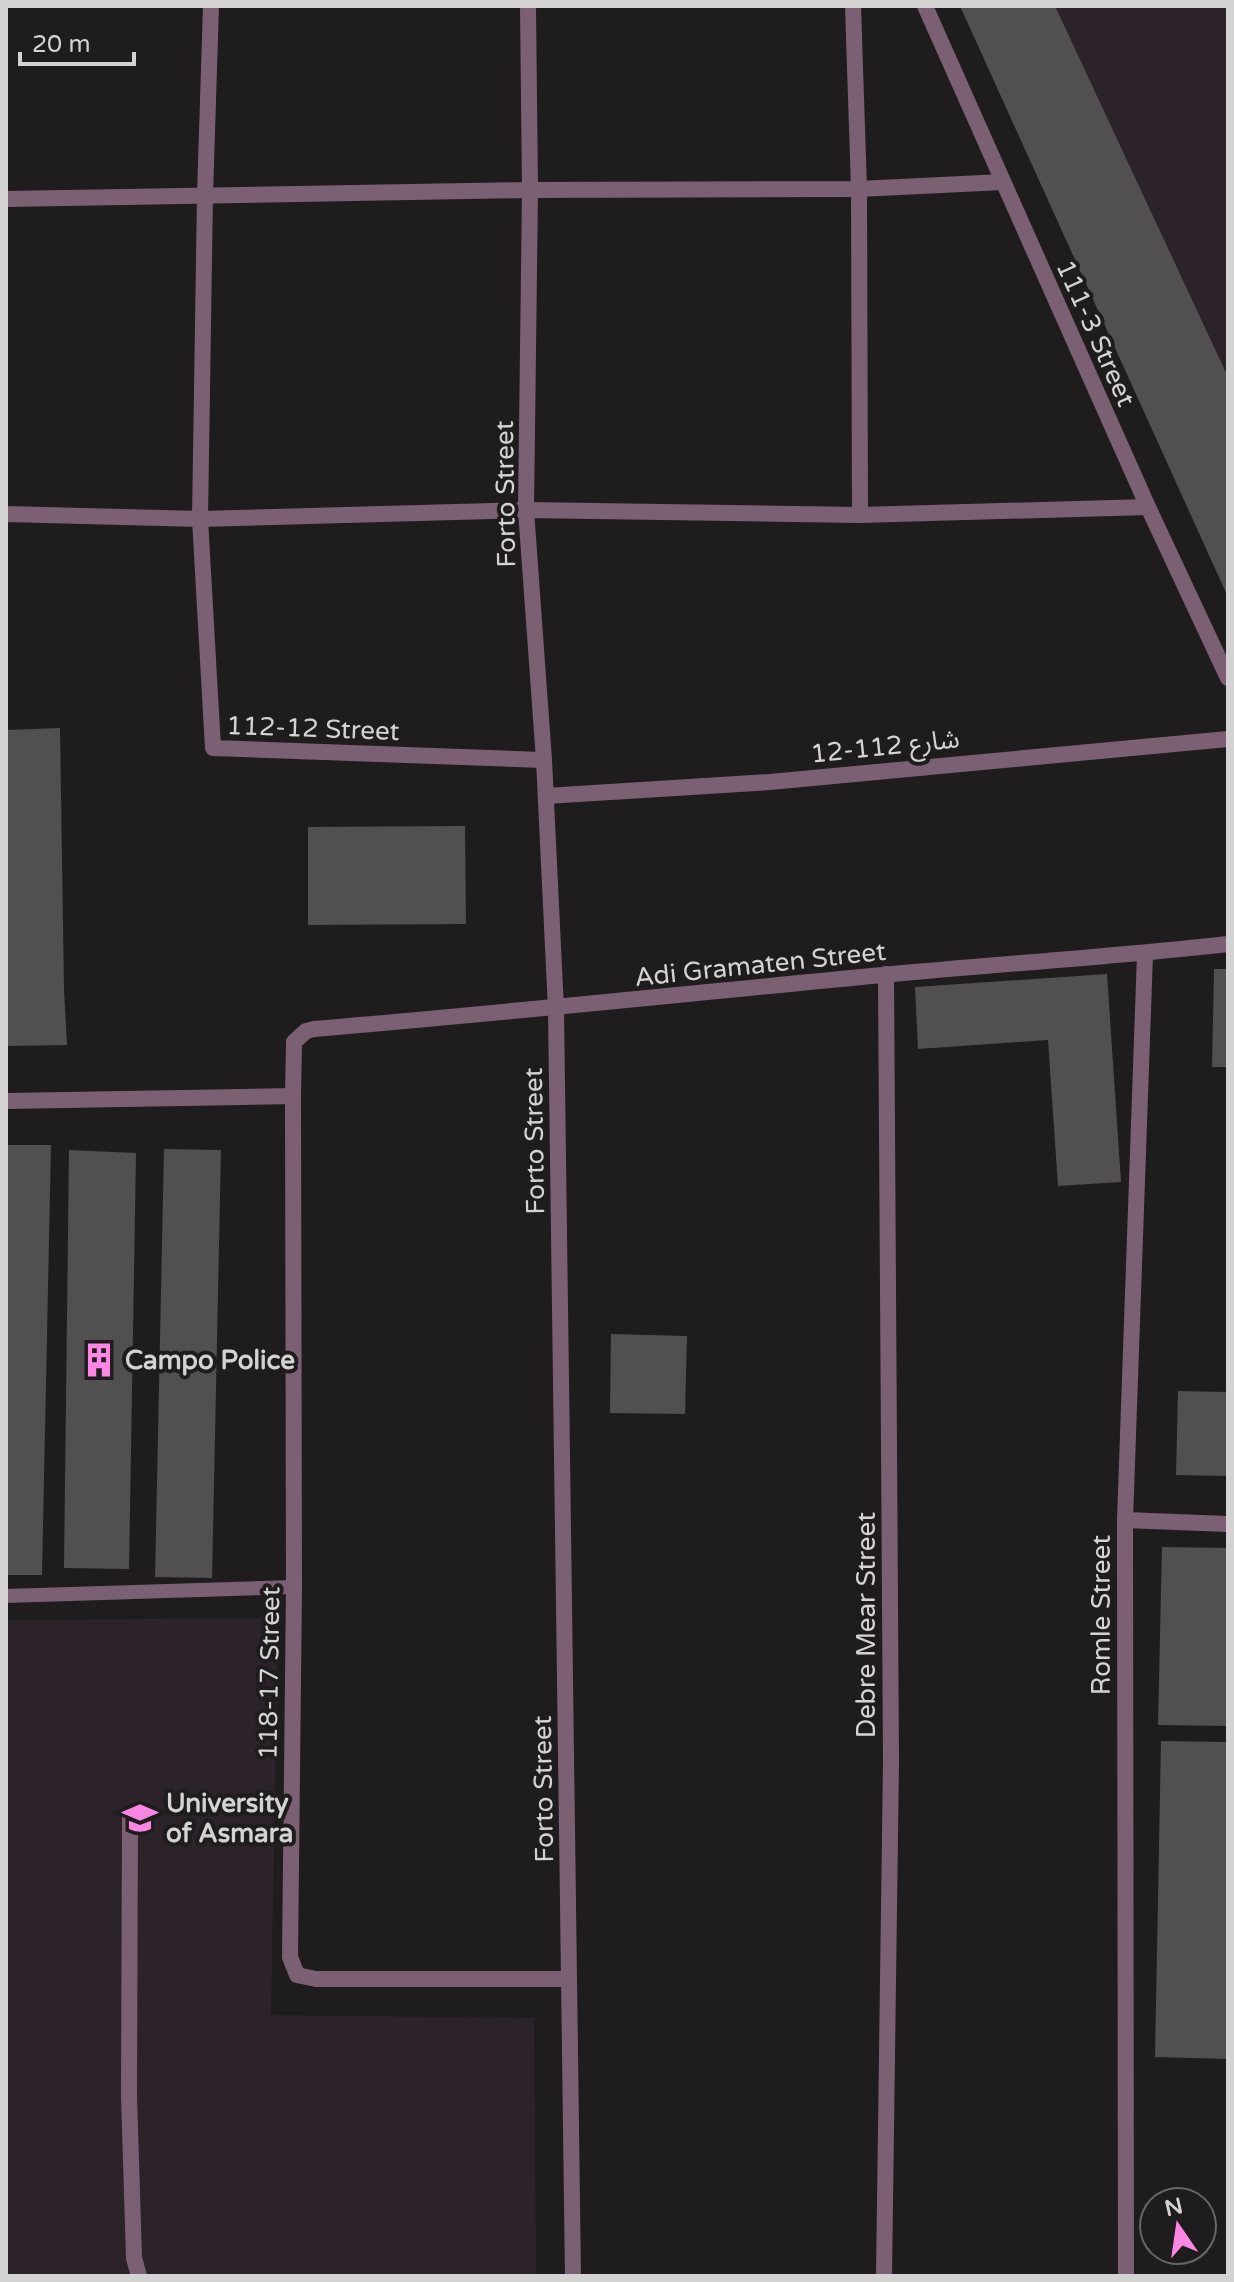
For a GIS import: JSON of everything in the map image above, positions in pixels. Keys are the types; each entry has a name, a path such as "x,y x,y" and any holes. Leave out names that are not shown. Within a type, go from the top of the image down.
{"street":[{"path":"200,519 211,6"},
{"name":"Forto Street","path":"528,6 530,190 526,510 544,760 556,1009 573,2276"},
{"path":"853,6 859,189 860,515"},
{"name":"111-3 Street","path":"925,6 1148,507 1228,678"},
{"path":"6,199 530,190 859,189 1003,182"},
{"path":"6,514 200,519 526,510 860,515 1148,507"},
{"name":"112-12 Street","path":"200,519 213,748 544,760"},
{"name":"شارع 112-12","path":"546,796 770,782 1228,739"},
{"name":"Adi Gramaten Street","path":"299,1036 314,1029 556,1009 886,974 1145,954 1228,944"},
{"name":"Romle Street","path":"1126,2276 1125,1520 1145,954"},
{"name":"Debre Mear Street","path":"884,2276 891,1761 886,974"},
{"name":"118-17 Street","path":"299,1036 293,1050 294,1587 290,1957 297,1975 316,1979 569,1979"},
{"path":"6,1101 293,1096"},
{"path":"1125,1520 1228,1524"},
{"path":"130,1817 129,2096 134,2258 139,2276"}],"lane":[{"path":"6,1596 294,1587"}],"shaded area":[{"path":"960,6 1228,6 1228,597"},
{"name":"University of Asmara","path":"278,1618 271,2015 534,2018 536,2276 6,2276 6,1620"}],"building":[{"path":"960,6 1055,6 1228,377 1228,597"},
{"path":"60,728 67,1045 6,1046 6,730"},
{"path":"465,826 466,924 308,925 308,827"},
{"path":"1214,969 1228,969 1228,1067 1212,1067"},
{"path":"1107,974 1121,1182 1058,1186 1048,1040 918,1049 915,987"},
{"path":"6,1145 51,1145 42,1575 6,1575"},
{"name":"Campo Police","path":"164,1149 221,1150 212,1578 155,1577"},
{"name":"Campo Police","path":"69,1150 136,1153 129,1569 64,1568"},
{"path":"611,1334 687,1336 685,1414 610,1413"},
{"path":"1178,1391 1228,1392 1228,1476 1176,1475"},
{"path":"1162,1547 1228,1548 1228,1726 1158,1725"},
{"path":"1161,1741 1228,1742 1228,2059 1155,2057"}],"place":[{"name":"Campo Police","path":"99,1360"},
{"name":"University of Asmara","path":"140,1818"}]}
